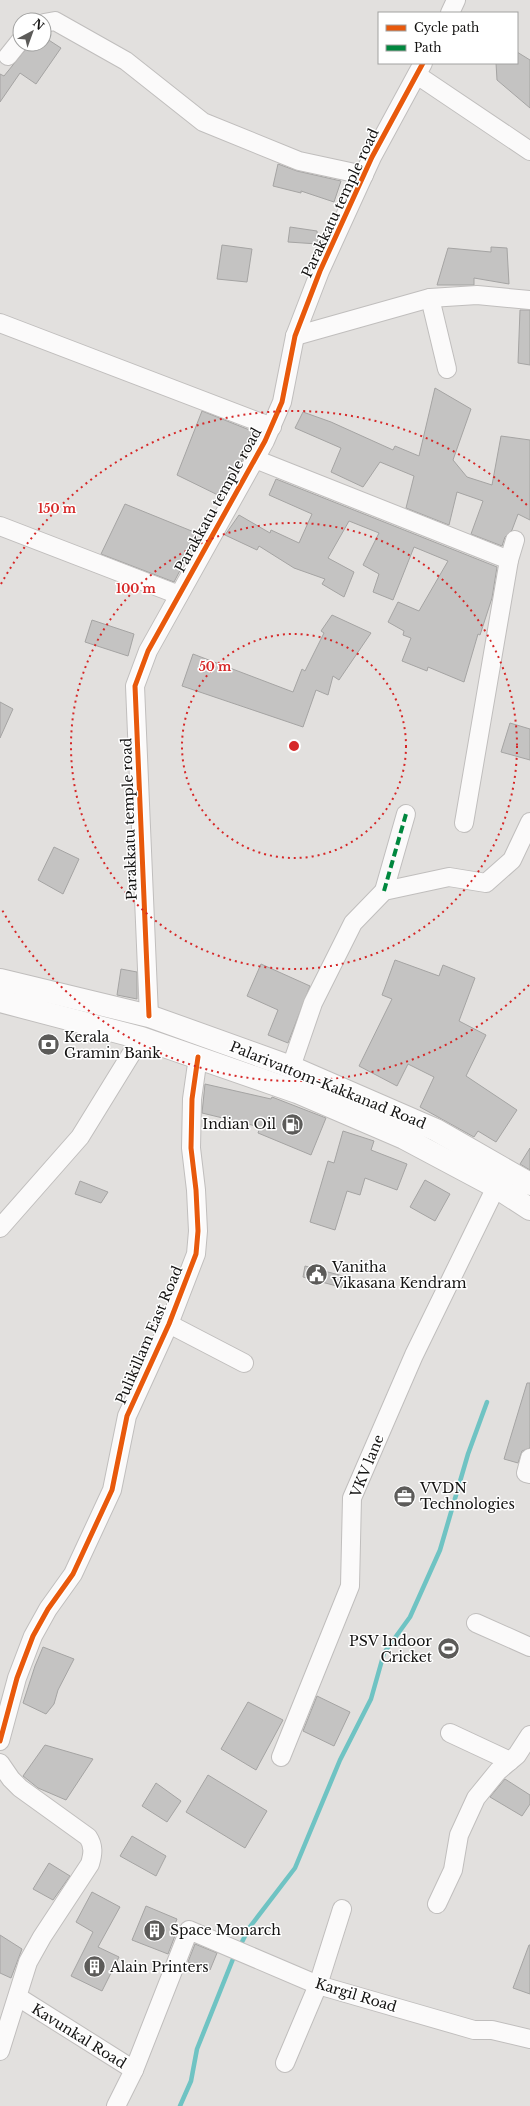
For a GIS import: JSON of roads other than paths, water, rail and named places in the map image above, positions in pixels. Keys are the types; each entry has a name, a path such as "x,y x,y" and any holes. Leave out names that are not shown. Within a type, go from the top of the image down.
{"main road":[{"name":"Palarivattom-Kakkanad Road","path":"0,980 149,1016 290,1067 316,1089 436,1130 530,1184"},
{"path":"0,1001 141,1038 198,1057 316,1089 404,1138 496,1186 530,1209"}],"street":[{"path":"450,12 456,0"},
{"path":"52,22 55,21 126,61 202,122 299,161 364,175"},
{"path":"8,56 12,51"},
{"path":"420,69 530,151"},
{"name":"Parakkatu temple road","path":"149,1016 135,686 148,651 272,427 282,402 295,336 320,271 364,175 420,69"},
{"path":"295,336 430,298 477,295 530,300"},
{"path":"430,298 447,369"},
{"path":"0,323 272,427"},
{"path":"255,460 509,560"},
{"path":"0,526 179,595"},
{"path":"464,823 509,560 515,540"},
{"path":"290,1067 312,1003 353,923 384,891 406,814"},
{"path":"384,891 448,876 486,883 512,860 530,822"},
{"path":"0,1228 80,1137 141,1038"},
{"name":"Pulikillam East Road","path":"0,1740 17,1678 33,1636 48,1610 73,1574 112,1490 127,1416 169,1324 189,1272 198,1243 196,1190 191,1148 192,1099 198,1057"},
{"name":"VKV lane","path":"281,1757 350,1586 352,1498 414,1355 496,1186"},
{"path":"169,1324 244,1363"},
{"path":"530,1458 526,1473 530,1474"},
{"path":"476,1623 530,1647"},
{"path":"450,1733 510,1761"},
{"path":"437,1904 453,1870 459,1835 476,1798 498,1771 517,1755 530,1735"},
{"path":"0,1763 11,1779 20,1788 88,1837 93,1851 90,1864 32,1955 0,2051"},
{"path":"285,2063 318,1985 342,1909"},
{"name":"Kavunkal Road","path":"18,1997 134,2070 189,1930"},
{"name":"Kargil Road","path":"189,1930 318,1985 474,2030 492,2030 530,2039"},
{"path":"116,2106 134,2070"}],"waterway":[{"path":"239,1948 249,1928 295,1868 340,1760 371,1699 384,1653 410,1617 440,1550 468,1454 487,1402"},
{"path":"180,2106 191,2081 197,2049 235,1954"}],"place":[{"name":"Kerala Gramin Bank","path":"49,1045"},
{"name":"Indian Oil","path":"292,1124"},
{"name":"Vanitha Vikasana Kendram","path":"316,1275"},
{"name":"VVDN Technologies","path":"405,1496"},
{"name":"PSV Indoor Cricket","path":"448,1649"},
{"name":"Space Monarch","path":"154,1930"},
{"name":"Alain Printers","path":"95,1967"}]}
